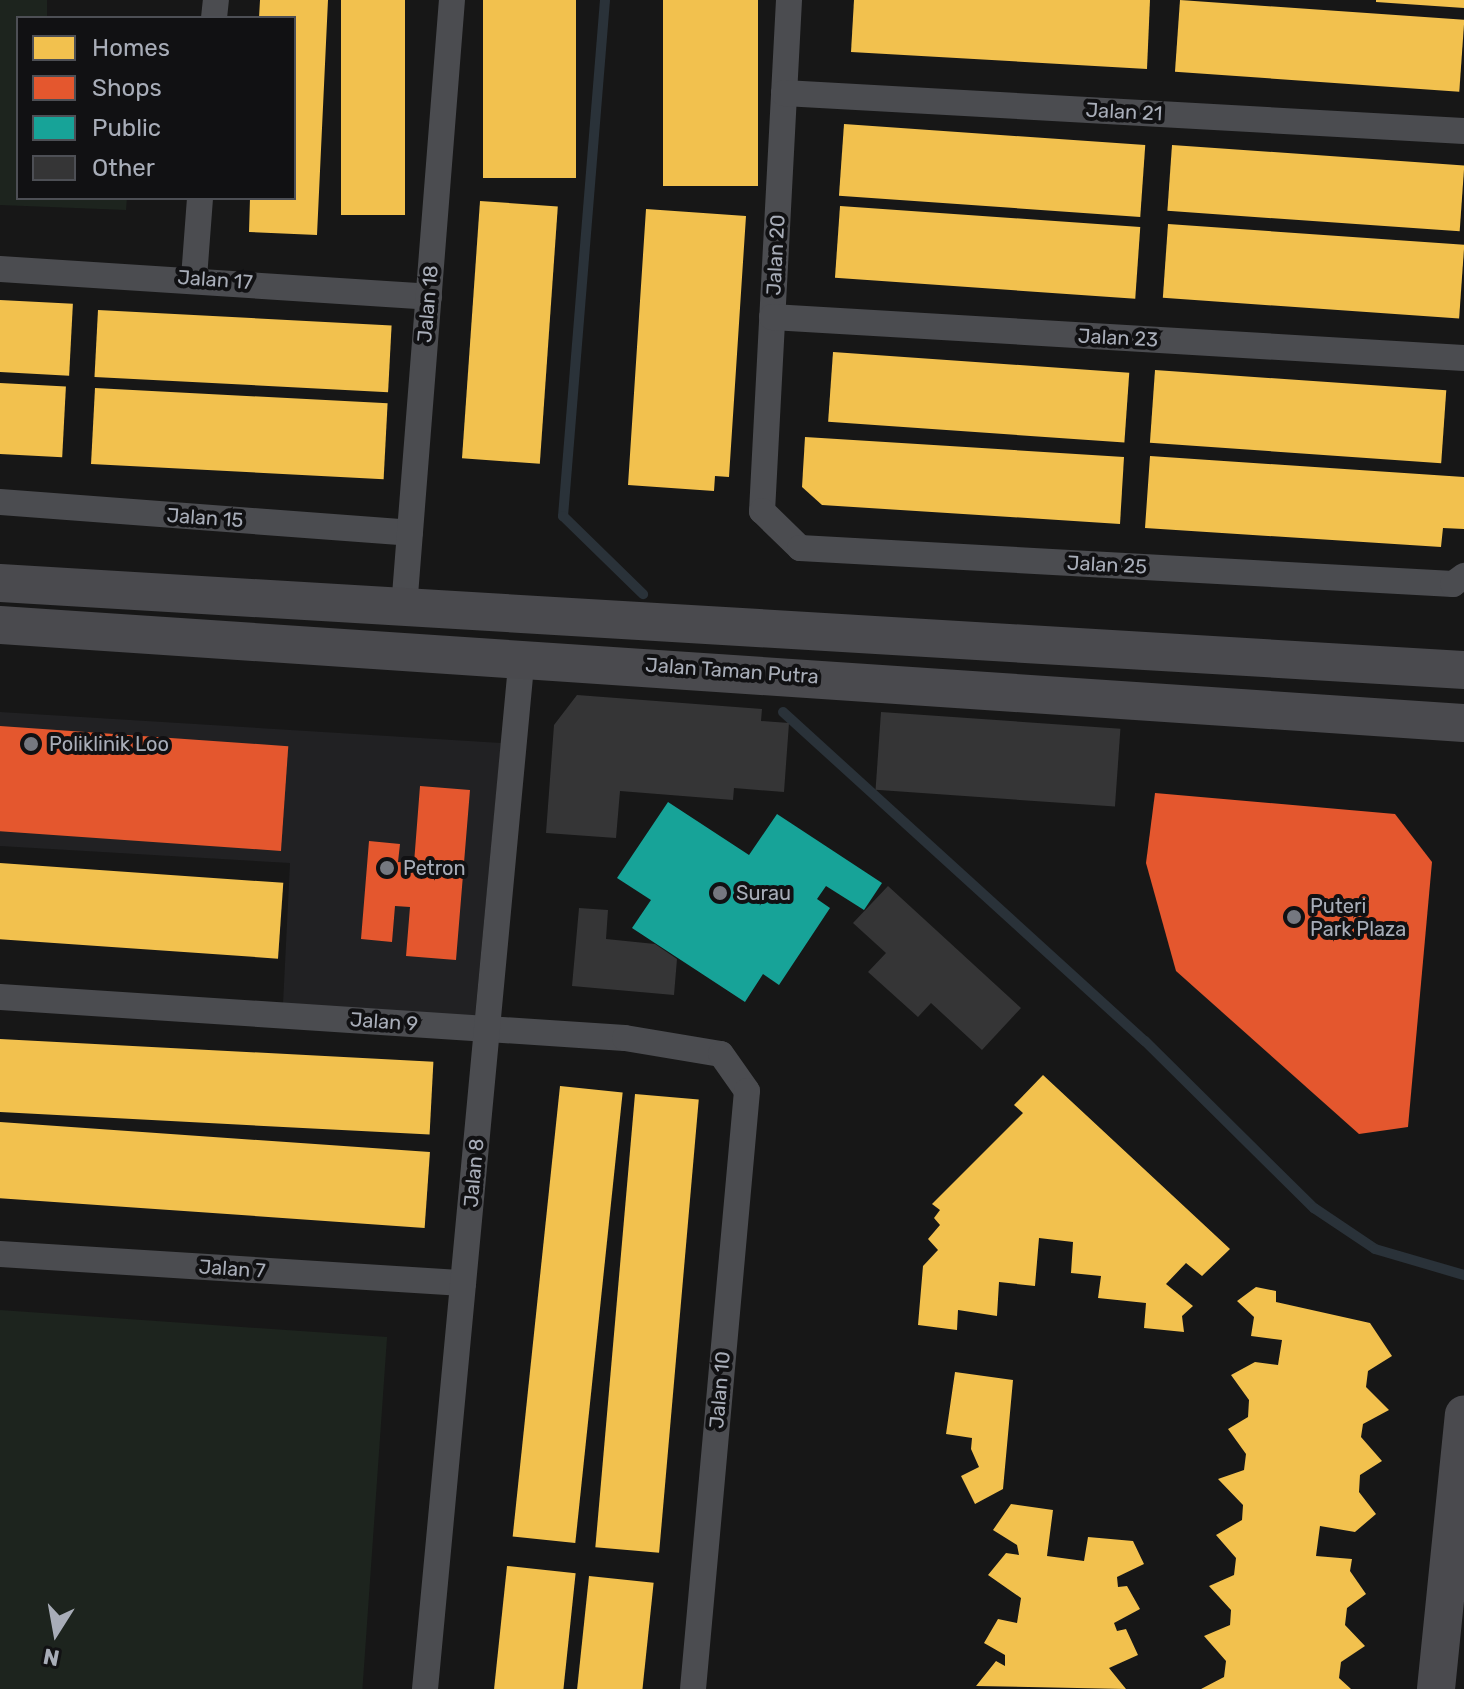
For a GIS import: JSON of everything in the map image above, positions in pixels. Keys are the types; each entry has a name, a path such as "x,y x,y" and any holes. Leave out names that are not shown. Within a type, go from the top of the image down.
{"street":[{"name":"Jalan 18","path":"404,608 452,0"},
{"name":"Jalan 20","path":"762,511 789,0"},
{"name":"Jalan 21","path":"784,93 1464,131"},
{"path":"194,278 200,200"},
{"name":"Jalan 17","path":"0,269 194,278 429,297"},
{"name":"Jalan 23","path":"772,317 1464,358"},
{"name":"Jalan 15","path":"0,502 410,533"},
{"name":"Jalan 25","path":"762,511 800,548 1453,584 1464,576"},
{"path":"0,583 1464,670"},
{"name":"Jalan Taman Putra","path":"0,625 522,656 1464,723"},
{"path":"1425,666 1464,644"},
{"name":"Jalan 8","path":"425,1689 522,656"},
{"path":"1404,717 1464,745"},
{"name":"Jalan 9","path":"0,997 625,1038 721,1054 747,1091"},
{"name":"Jalan 10","path":"693,1689 747,1091"},
{"name":"Jalan 7","path":"0,1254 463,1283"},
{"path":"1436,1689 1464,1414"}],"shaded area":[{"path":"0,0 47,0 47,16 16,16 16,200 127,200 126,210 0,205"},
{"path":"0,712 501,743 475,1016 283,1004 290,863 0,846"},
{"path":"0,1310 387,1337 362,1689 0,1689"}],"building: Homes":[{"path":"260,0 328,0 317,235 249,232 250,200 296,200 296,16 259,16"},
{"path":"341,0 405,0 405,215 341,215"},
{"path":"483,0 576,0 576,178 483,178"},
{"path":"663,0 758,0 758,186 663,186"},
{"path":"854,0 1150,0 1147,69 851,52"},
{"path":"1180,0 1464,20 1459,92 1175,72"},
{"path":"1464,0 1464,8 1376,2"},
{"path":"844,124 1145,145 1140,217 839,196"},
{"path":"1172,145 1464,165 1460,231 1167,211"},
{"path":"480,201 558,206 540,464 462,458"},
{"path":"840,206 1140,227 1135,299 835,278"},
{"path":"646,209 746,216 729,477 715,476 714,491 628,485"},
{"path":"1168,224 1464,245 1459,319 1163,298"},
{"path":"0,300 73,304 69,376 0,372"},
{"path":"98,310 392,325 388,392 94,377"},
{"path":"833,352 1129,373 1124,443 828,422"},
{"path":"1155,370 1446,390 1441,463 1150,443"},
{"path":"0,383 66,386 62,457 0,454"},
{"path":"95,388 388,403 384,479 91,464"},
{"path":"805,437 1124,457 1120,524 822,505 802,487"},
{"path":"1150,456 1464,477 1464,529 1443,528 1441,547 1145,528"},
{"path":"0,863 283,883 278,959 0,939"},
{"path":"0,1039 433,1062 430,1135 0,1112"},
{"path":"1043,1075 1230,1249 1202,1276 1186,1263 1166,1284 1193,1306 1182,1316 1184,1332 1144,1328 1146,1303 1098,1298 1101,1276 1071,1273 1073,1242 1039,1238 1035,1286 999,1282 997,1316 958,1310 957,1330 918,1325 923,1266 938,1250 928,1239 940,1225 934,1218 940,1210 932,1204 1023,1113 1014,1105"},
{"path":"560,1086 623,1093 575,1543 513,1537"},
{"path":"635,1094 699,1100 659,1553 595,1547"},
{"path":"0,1122 430,1152 425,1228 0,1198"},
{"path":"1256,1287 1276,1291 1276,1302 1370,1323 1392,1356 1368,1371 1366,1387 1389,1410 1363,1424 1361,1437 1382,1461 1360,1475 1359,1492 1376,1514 1355,1532 1320,1526 1316,1556 1352,1559 1350,1571 1366,1594 1347,1608 1345,1625 1365,1646 1341,1662 1339,1678 1351,1689 1201,1689 1224,1677 1226,1661 1204,1636 1230,1625 1231,1610 1209,1586 1234,1575 1236,1558 1216,1535 1242,1520 1243,1505 1218,1479 1244,1470 1246,1454 1228,1429 1248,1417 1249,1400 1231,1375 1255,1362 1278,1365 1282,1340 1251,1336 1254,1317 1237,1301"},
{"path":"955,1372 1013,1380 1003,1489 975,1504 961,1476 979,1467 971,1449 972,1438 946,1434"},
{"path":"1011,1504 1053,1510 1047,1556 1084,1561 1088,1537 1133,1541 1144,1564 1117,1577 1118,1587 1127,1586 1140,1609 1114,1623 1117,1631 1126,1629 1138,1655 1109,1668 1126,1689 976,1686 996,1661 1005,1666 1005,1655 984,1643 998,1619 1017,1623 1021,1598 988,1575 1006,1553 1019,1555 1017,1545 993,1530"},
{"path":"507,1566 576,1573 563,1689 494,1689"},
{"path":"589,1576 654,1583 642,1689 577,1689"}],"building: Shops":[{"path":"0,726 288,746 281,851 0,831"},
{"path":"420,786 470,790 456,960 406,956 410,907 395,906 392,942 361,939 369,841 400,844 398,862 414,863"},
{"name":"Puteri Park Plaza","path":"1155,793 1395,814 1432,862 1408,1127 1359,1134 1176,971 1146,863"}],"building: Public":[{"path":"668,802 749,855 777,814 882,883 864,910 826,886 817,899 830,908 779,985 763,974 745,1002 632,928 651,900 617,878"}],"building: Other":[{"path":"577,695 762,709 761,721 789,723 784,792 734,788 733,800 620,791 616,838 546,833 554,725"},
{"path":"881,712 1120,729 1115,807 876,790"},
{"path":"888,886 1021,1008 982,1050 931,1003 918,1017 868,972 886,953 853,923"},
{"path":"579,908 608,910 606,939 655,944 677,959 674,995 572,986"}],"waterway":[{"path":"605,0 563,516 643,594"},
{"path":"783,712 1145,1041 1314,1208 1375,1249 1464,1275"}],"place":[{"name":"Poliklinik Loo","path":"31,744"},
{"name":"Petron","path":"387,868"},
{"name":"Surau","path":"720,893"},
{"name":"Puteri Park Plaza","path":"1294,917"}]}
